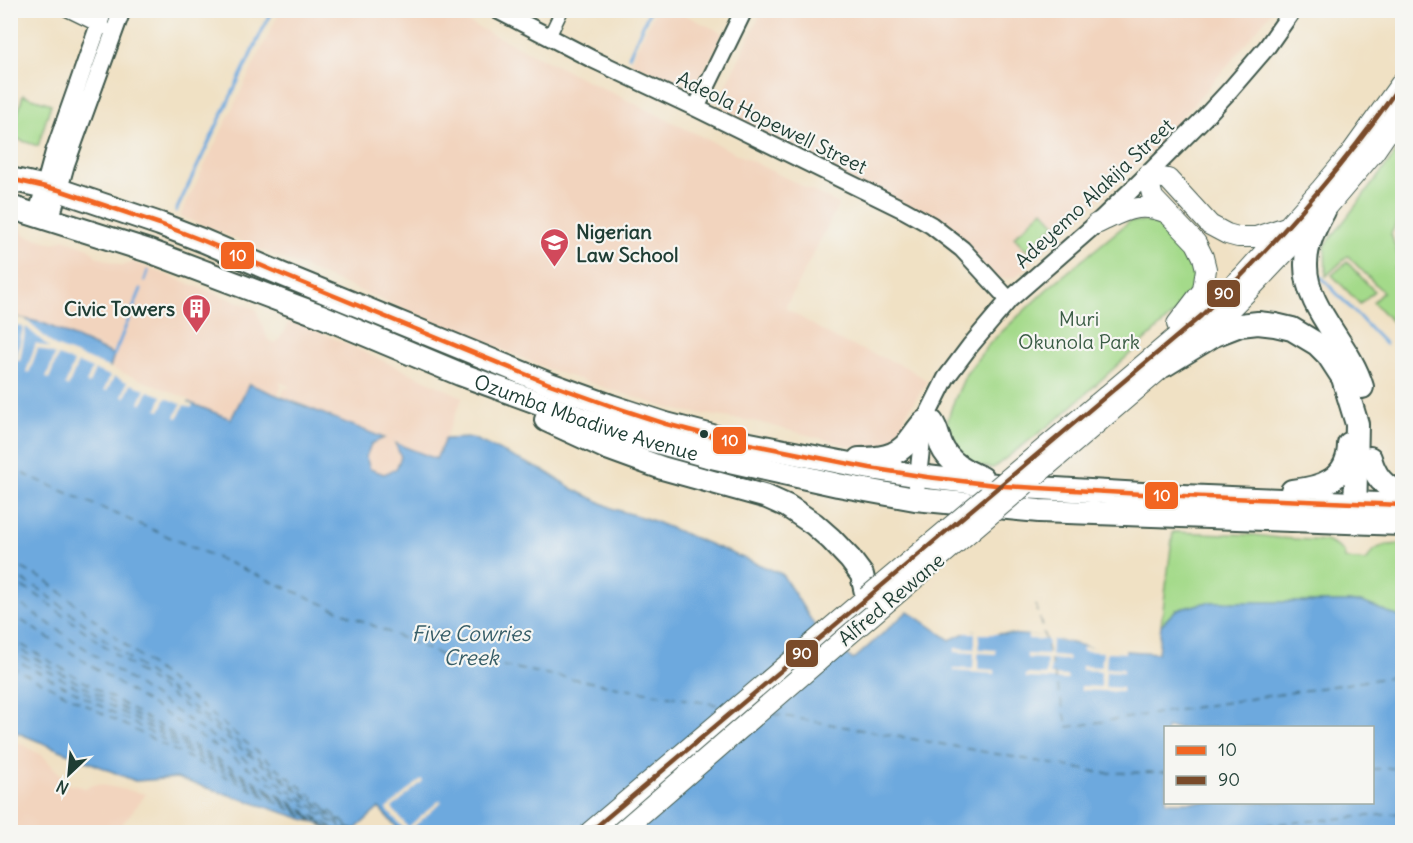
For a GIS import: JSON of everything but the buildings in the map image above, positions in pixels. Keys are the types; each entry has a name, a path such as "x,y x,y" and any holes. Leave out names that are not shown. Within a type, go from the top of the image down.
{"highway":[{"name":"Ozumba Mbadiwe Avenue","path":"10,179 51,188 160,224 537,379 611,406 666,424 820,459 921,488 1039,511 1361,513 1402,505"},
{"name":"Ozumba Mbadiwe Avenue","path":"10,207 44,216 171,259 319,315 460,374 583,419 707,456 838,485 921,488 1004,486 1124,494 1252,498 1361,513 1402,524"},
{"path":"1324,211 1311,240 1306,263 1307,275 1313,298 1349,355 1367,404 1370,458 1361,513"},
{"path":"1155,364 1240,325 1258,323 1292,329 1317,344 1328,355 1343,378 1357,424 1361,513"},
{"path":"460,374 544,419 607,448 662,468 767,497 787,506 804,516 831,539 862,575 867,597"},
{"path":"1252,498 1272,493 1315,488 1336,477 1342,471 1349,456 1352,408"},
{"path":"820,459 867,459 891,455 908,443 916,430 929,418 936,428 946,455 955,464 966,472 1004,486"},
{"path":"1370,458 1381,482 1402,494"}],"main road":[{"path":"44,216 51,188 69,156 105,22 122,10"},
{"name":"Adeola Hopewell Street","path":"497,10 931,225 962,249 1009,300"},
{"path":"696,108 744,10"},
{"name":"Adeyemo Alakija Street","path":"921,488 929,418 946,378 970,346 1009,300 1096,224 1230,90 1267,47 1293,10"},
{"path":"590,832 867,597 1103,409 1155,364 1243,276 1321,189 1351,153 1402,82"},
{"path":"1155,364 1224,315 1255,284 1324,211 1374,152 1402,111"},
{"path":"1155,364 1203,290 1206,269 1196,243 1153,198 1147,175 1168,179 1210,225 1227,234 1238,237 1256,237 1288,226"},
{"path":"1096,224 1140,207 1150,207 1168,214"},
{"name":"Alfred Rewane","path":"621,832 846,637 1103,409"}],"street":[{"path":"67,10 105,22"},
{"path":"549,37 562,10"}],"shaded area":[{"name":"Nigerian Law School","path":"280,11 445,11 839,204 785,308 838,340 904,366 928,381 906,414 898,444 869,451 758,422 665,407 551,370 180,216"},
{"path":"655,11 676,11 723,33 700,78 675,84 630,62"},
{"path":"762,11 1272,11 1152,151 1015,278 999,279 947,230 726,116 719,100"},
{"path":"11,224 19,227 27,236 54,243 64,239 89,248 96,256 117,264 123,266 133,262 256,309 268,340 275,344 291,319 463,397 436,459 396,443 401,456 396,469 384,474 370,469 366,457 371,444 384,438 281,397 285,387 288,389 289,386 280,382 282,386 278,396 249,384 232,419 108,371 114,355 43,323 11,316"},
{"path":"11,738 43,756 71,786 74,784 85,788 97,784 146,794 116,832 11,832"}],"green space":[{"path":"23,95 51,104 38,146 11,137"},
{"path":"1402,145 1402,211 1391,234 1401,264 1395,268 1402,286 1402,332 1373,302 1383,292 1348,256 1326,276 1325,246"},
{"path":"1043,210 1056,224 1027,251 1014,237"},
{"name":"Muri Okunola Park","path":"1130,221 1158,225 1193,264 1195,277 1193,287 1185,304 1060,417 993,468 968,464 951,448 946,426 966,374 990,343 1047,289"},
{"path":"1347,262 1374,291 1360,304 1332,275"},
{"path":"1173,532 1326,541 1344,552 1345,559 1367,561 1377,548 1402,544 1402,618 1362,602 1208,602 1176,610 1161,625"}],"water":[{"name":"Five Cowries Creek","path":"10,316 43,323 114,355 109,371 231,419 249,384 384,438 371,444 366,457 370,469 384,474 396,469 401,457 395,443 436,459 445,439 472,438 546,472 573,489 614,509 651,520 782,574 815,626 853,660 908,611 950,640 969,631 1046,637 1096,649 1158,653 1161,625 1176,610 1208,602 1362,602 1402,618 1402,832 401,832 379,808 352,832 343,832 177,778 135,781 11,730"}],"pier":[{"path":"11,316 25,319 55,346 189,399 188,403 193,405 191,408 184,405 178,418 175,417 181,404 166,398 160,411 157,410 162,396 148,391 142,405 139,403 145,389 131,384 125,398 122,397 127,382 114,377 107,391 104,390 110,376 95,370 89,384 86,383 92,369 78,363 68,387 65,385 74,362 58,356 49,379 46,378 55,355 38,348 29,373 26,372 36,343 50,348 26,327 20,361 16,360 23,327 11,324"},
{"path":"965,629 998,631 997,634 979,634 979,649 996,650 996,654 978,653 978,669 995,670 995,674 954,671 954,668 973,669 974,653 955,652 955,648 975,649 975,633 958,633"},
{"path":"1028,635 1054,636 1070,640 1052,640 1051,656 1069,657 1068,660 1051,660 1050,675 1068,676 1067,680 1026,678 1026,674 1046,675 1047,659 1027,658 1027,654 1047,655 1048,640 1028,639"},
{"path":"1083,647 1125,649 1125,653 1107,652 1106,668 1123,669 1123,672 1106,671 1105,687 1122,688 1122,692 1081,690 1081,686 1101,687 1101,671 1082,670 1082,666 1101,667 1103,652 1083,651"},
{"path":"421,779 423,781 392,808 408,827 440,800 442,802 411,829 414,832 407,832 386,809"}],"waterway":[{"path":"176,211 272,10"},
{"path":"629,56 650,10"},
{"path":"145,280 148,271"},
{"path":"1321,277 1385,344"},
{"path":"114,355 141,289"}],"ferry route":[{"path":"10,468 441,655 724,706"},
{"path":"10,562 47,581 356,832"},
{"path":"10,574 38,588 354,832"},
{"path":"10,581 34,593 339,822"},
{"path":"10,600 25,607 350,832"},
{"path":"1036,605 1068,727 1391,677 1402,678"},
{"path":"10,613 347,832"},
{"path":"10,638 341,832"},
{"path":"10,644 318,820"},
{"path":"10,650 338,832"},
{"path":"10,657 323,825"},
{"path":"10,666 334,832"},
{"path":"773,714 1103,773 1164,772"},
{"path":"1374,769 1402,768"},
{"path":"1182,832 1402,813"}],"transit line":[{"name":"90","path":"590,832 1201,316 1308,204 1357,144 1402,82"},
{"name":"10","path":"10,179 59,190 160,224 547,383 666,424 724,439 870,468 1004,486 1402,505"}],"place":[{"name":"Nigerian Law School","path":"555,268"},
{"name":"Civic Towers","path":"196,334"}]}
